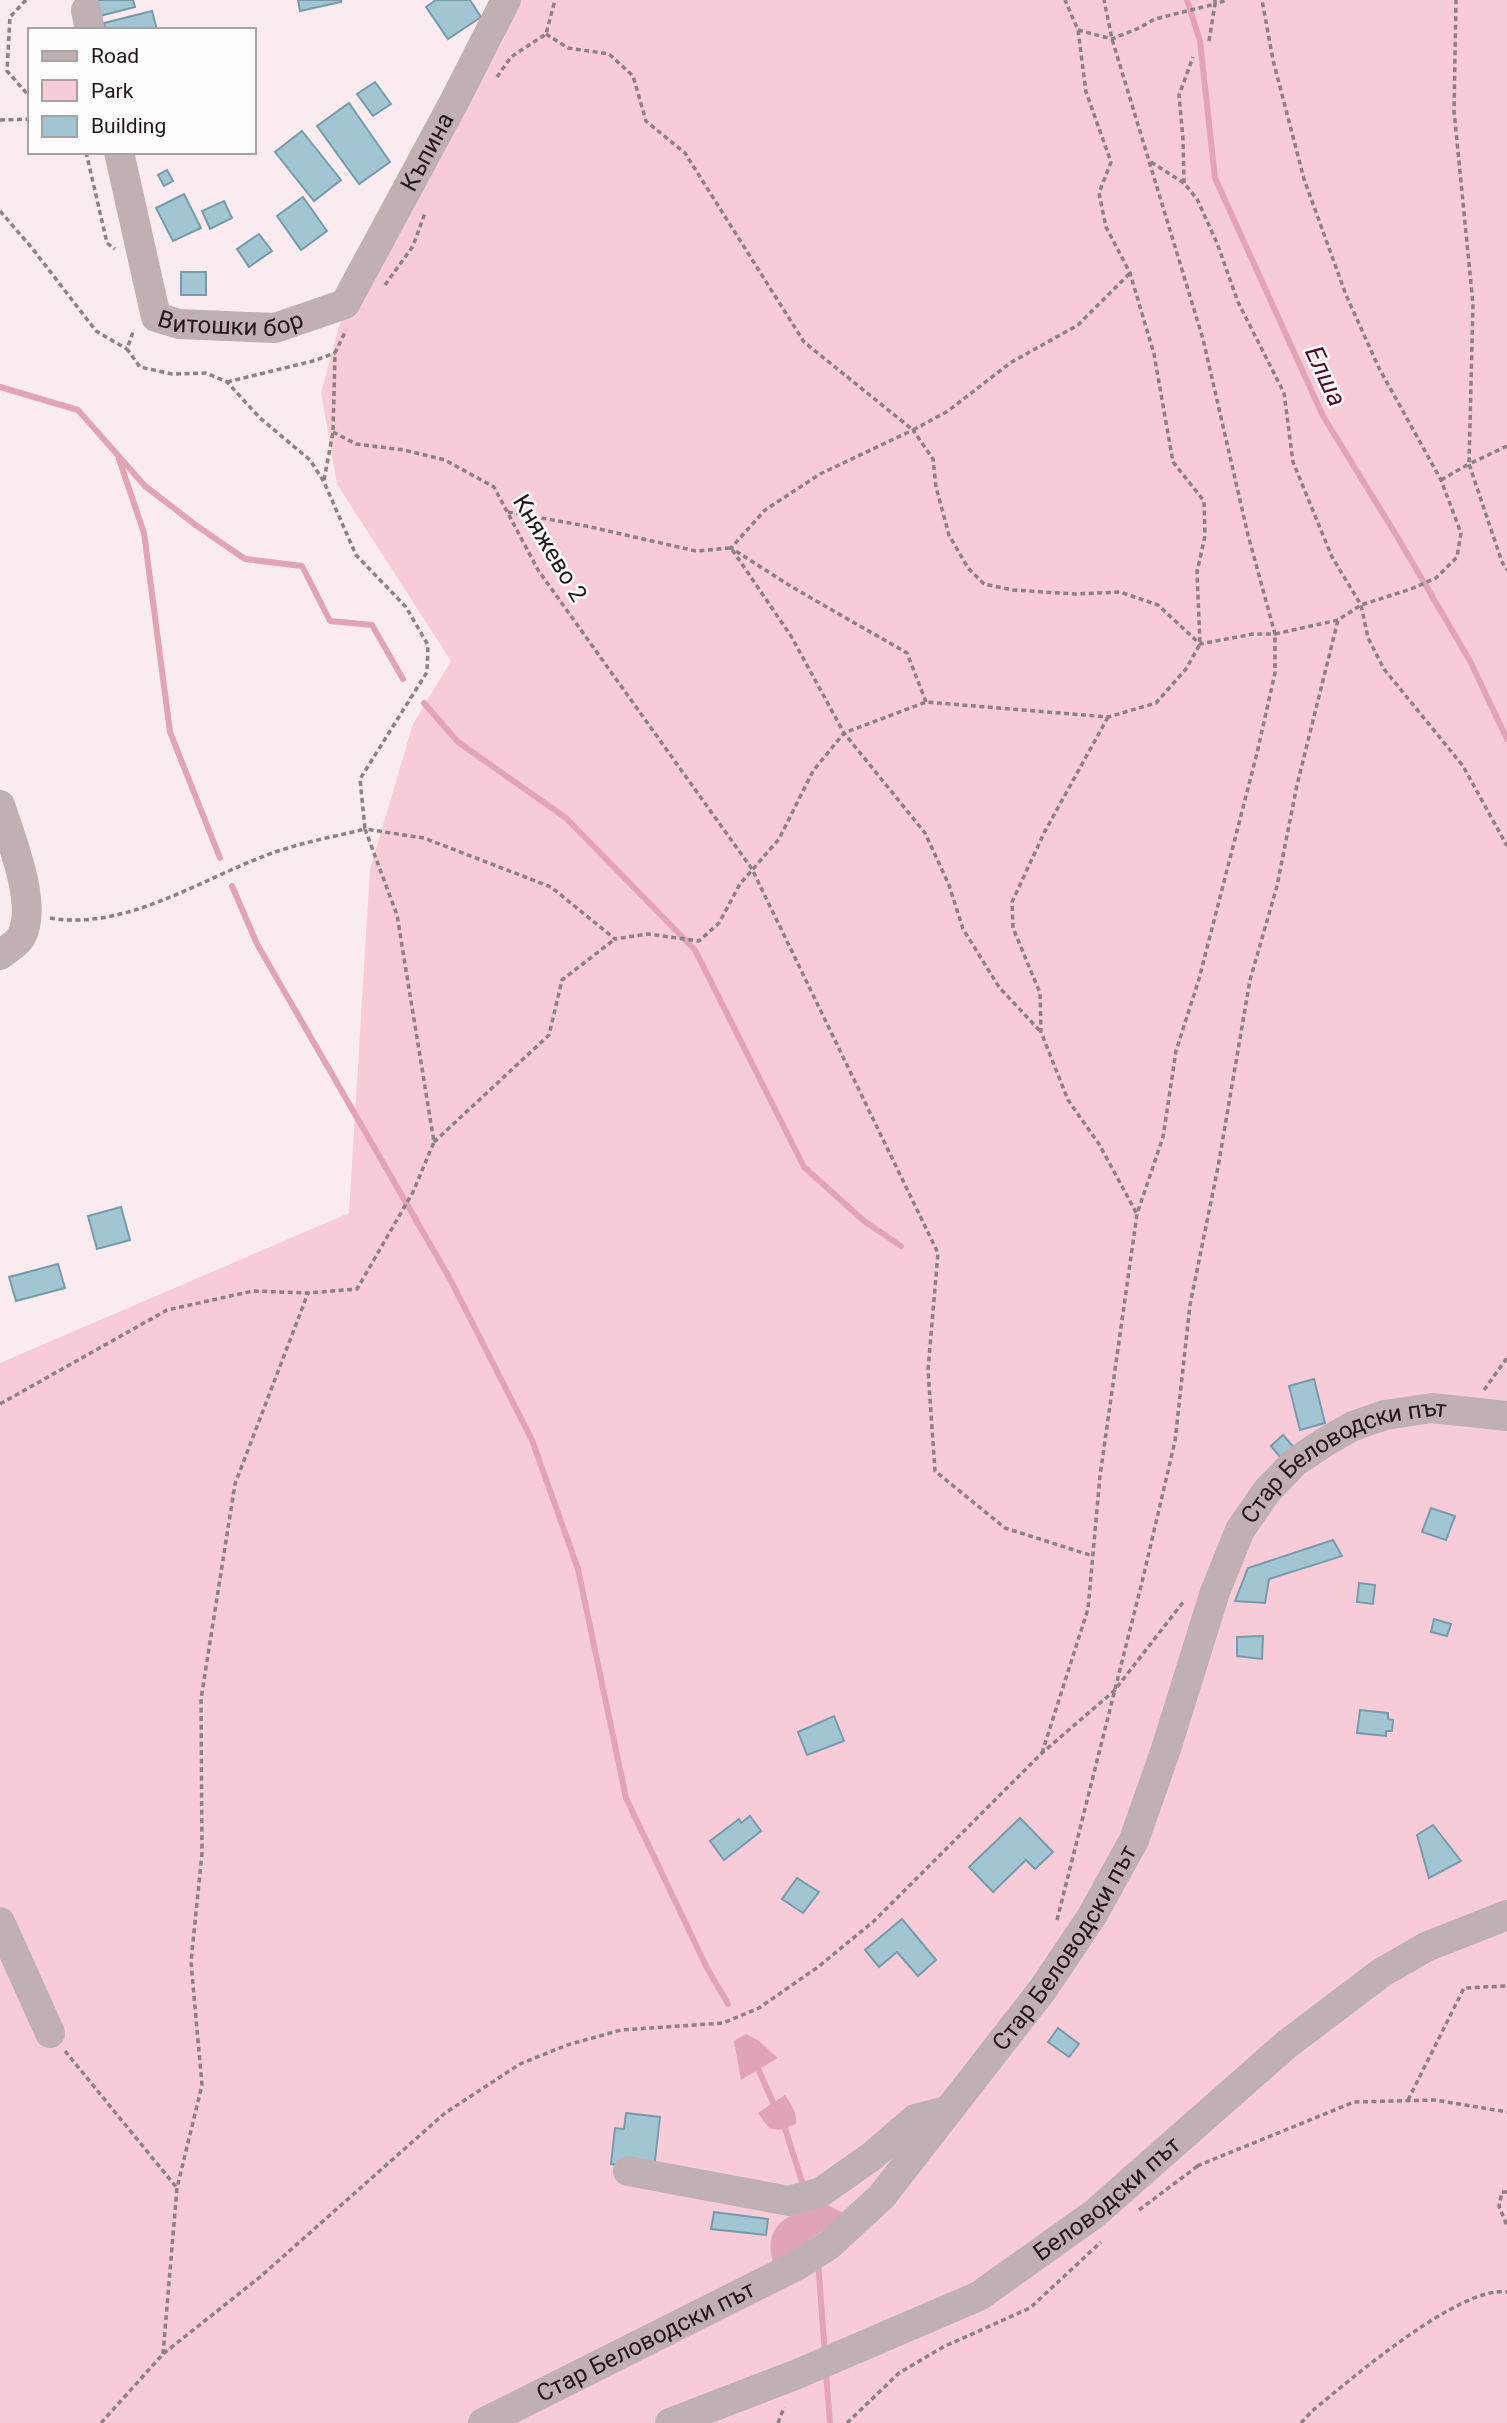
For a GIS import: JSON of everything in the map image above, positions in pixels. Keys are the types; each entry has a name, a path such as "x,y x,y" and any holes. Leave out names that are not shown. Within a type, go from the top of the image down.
{"street":[{"name":"Къпина","path":"346,316 506,0"},
{"name":"Витошки бор","path":"119,154 156,317 179,324 275,328 346,316"},
{"path":"0,804 26,889 27,914 21,938 0,955"},
{"name":"Стар Беловодски път","path":"484,2423 796,2266 829,2245 882,2196 1043,1989 1092,1916 1134,1840 1166,1749 1215,1592 1240,1530 1267,1491 1295,1462 1353,1426 1385,1415 1432,1408 1507,1416"},
{"name":"Беловодски път","path":"670,2423 795,2375 979,2296 1094,2214 1286,2045 1381,1973 1426,1947 1507,1915"},
{"path":"0,1922 50,2033"},
{"path":"628,2171 789,2201 821,2192 871,2157 915,2119 946,2111"}],"path":[{"path":"26,0 10,17 7,71 28,95"},
{"path":"492,84 511,57 546,34 555,0"},
{"path":"0,1404 167,1310 253,1291 307,1293 357,1289 413,1192 434,1142 549,1035 562,980 615,939 648,934 699,941 719,923 740,884 779,839 813,771 844,733 926,702 1108,717 1156,703 1186,669 1200,644 1197,572 1205,536 1204,501 1173,462 1154,354 1130,273 1106,227 1099,193 1111,162 1086,92 1078,30 1065,0"},
{"path":"1042,1753 1088,1609 1100,1476 1137,1214 1163,1137 1176,1051 1199,979 1275,673 1275,634 1248,536 1203,339 1112,39 1104,0"},
{"path":"1078,30 1112,39 1139,29 1155,19 1227,0"},
{"path":"1200,644 1253,634 1275,634 1338,620 1361,605 1412,589 1436,578 1457,557 1461,533 1441,480 1379,368 1346,295 1304,179 1273,60 1262,0"},
{"path":"1456,0 1454,111 1473,304 1469,464 1507,570"},
{"path":"1209,41 1215,2"},
{"path":"546,34 568,48 609,54 633,76 646,121 685,153 804,342 913,430 933,459 936,487 949,535 968,568 985,584 1013,590 1075,594 1120,592 1158,606 1200,644"},
{"path":"1184,183 1179,95 1194,57"},
{"path":"0,120 28,119"},
{"path":"1149,160 1184,183 1197,199 1217,243 1238,302 1284,393 1293,462 1332,557 1361,605 1368,638 1384,670 1463,766 1507,846"},
{"path":"380,290 390,281 413,246 426,209"},
{"path":"0,211 96,331 127,349 140,367 172,374 206,373 226,382 260,418 310,460 324,482 356,555 406,607 428,645 427,672 389,728 360,779 365,829 397,915 434,1142"},
{"path":"731,548 765,510 809,481 948,411 1010,363 1078,325 1130,273"},
{"path":"324,482 333,432 335,353 346,316"},
{"path":"127,349 134,329 156,317"},
{"path":"226,382 335,353"},
{"name":"Княжево 2","path":"333,432 356,444 404,450 445,460 494,486 538,570 752,869 938,1253 928,1370 935,1471 1005,1528 1093,1556"},
{"path":"1441,480 1507,446"},
{"path":"508,512 586,526 696,551 731,548 792,587 907,653 926,702"},
{"path":"731,548 790,636 844,733 925,833 948,885 963,929 999,987 1041,1032"},
{"path":"1056,1929 1175,1441 1190,1305 1218,1167 1250,980 1277,886 1297,785 1338,620"},
{"path":"1108,717 1044,833 1012,902 1013,928 1040,993 1041,1032 1068,1100 1099,1144 1137,1214"},
{"path":"27,914 72,922 139,909 268,854 365,829 424,838 551,887 615,939"},
{"path":"163,2354 177,2188 202,2085 191,1962 202,1853 201,1699 236,1484 307,1293"},
{"path":"1468,1412 1507,1358"},
{"path":"101,2423 163,2354 260,2277 445,2113 520,2064 567,2045 621,2030 723,2023 759,2008 818,1967 874,1921 1042,1753 1114,1691 1189,1595"},
{"path":"1408,2100 1464,1988 1507,1986"},
{"path":"50,2033 177,2188"},
{"path":"1199,2165 1354,2102 1435,2100 1507,2112"},
{"path":"1507,2192 1502,2192 1499,2206 1507,2226"},
{"path":"1301,2423 1312,2411 1397,2343 1466,2301 1496,2291 1507,2292"}],"green space":[{"path":"506,0 1507,0 1507,2423 0,2423 0,1363 349,1213 370,869 413,724 451,661 337,484 321,393 339,326 505,37 494,24"}],"shaded area":[{"path":"746,2034 759,2041 778,2058 741,2080 734,2041"},
{"path":"785,2095 795,2112 796,2124 779,2130 769,2128 758,2113"},
{"path":"824,2203 845,2214 774,2266 771,2240 781,2222 800,2211"}],"building":[{"path":"92,0 133,0 135,7 96,17"},
{"path":"298,0 341,0 341,2 300,11"},
{"path":"436,0 470,0 481,17 448,39 426,7"},
{"path":"152,11 156,28 105,28 104,23"},
{"path":"375,82 391,104 373,116 357,94"},
{"path":"349,103 390,162 359,184 317,126"},
{"path":"302,131 341,180 314,201 275,152"},
{"path":"167,170 173,181 164,186 158,175"},
{"path":"184,194 201,228 173,241 156,208"},
{"path":"303,197 327,231 301,250 277,216"},
{"path":"224,201 232,218 210,229 202,211"},
{"path":"259,234 272,251 249,267 237,249"},
{"path":"181,272 206,272 206,295 181,295"},
{"path":"121,1207 130,1240 97,1249 88,1216"},
{"path":"58,1264 65,1288 16,1301 9,1277"},
{"path":"1314,1379 1325,1423 1300,1430 1289,1386"},
{"path":"1283,1435 1297,1451 1284,1462 1271,1446"},
{"path":"1431,1508 1455,1516 1446,1540 1422,1532"},
{"path":"1333,1540 1342,1556 1269,1579 1265,1603 1235,1601 1248,1568"},
{"path":"1359,1583 1375,1585 1373,1604 1357,1602"},
{"path":"1434,1619 1451,1624 1447,1636 1431,1632"},
{"path":"1263,1636 1262,1659 1237,1656 1237,1637"},
{"path":"1360,1710 1388,1713 1388,1719 1393,1720 1392,1731 1386,1731 1386,1736 1357,1733"},
{"path":"834,1716 844,1741 807,1755 798,1732"},
{"path":"750,1816 761,1831 724,1860 710,1841 739,1819 741,1823"},
{"path":"1020,1818 1053,1852 1035,1869 1026,1860 993,1892 969,1867"},
{"path":"1433,1825 1461,1861 1429,1878 1417,1835"},
{"path":"797,1878 819,1892 803,1913 782,1899"},
{"path":"902,1919 936,1960 918,1976 897,1952 879,1967 865,1950"},
{"path":"1058,2028 1079,2044 1069,2057 1048,2042"},
{"path":"626,2113 660,2117 654,2169 611,2164 615,2128 624,2129"},
{"path":"714,2212 768,2219 766,2235 711,2229"}],"waterway":[{"name":"Елша","path":"1187,0 1200,41 1215,178 1323,416 1470,661 1507,739"},
{"path":"0,387 78,410 145,486 245,559 302,566 330,621 372,625 403,679"},
{"path":"119,459 144,533 170,732 220,858"},
{"path":"424,703 458,742 566,818 695,950 804,1167 864,1221 901,1246"},
{"path":"232,886 257,944 450,1279 532,1440 578,1569 626,1798 707,1968 728,2004"},
{"path":"755,2062 776,2109"},
{"path":"783,2122 804,2188"},
{"path":"818,2261 825,2355"},
{"path":"826,2373 830,2423"}]}
